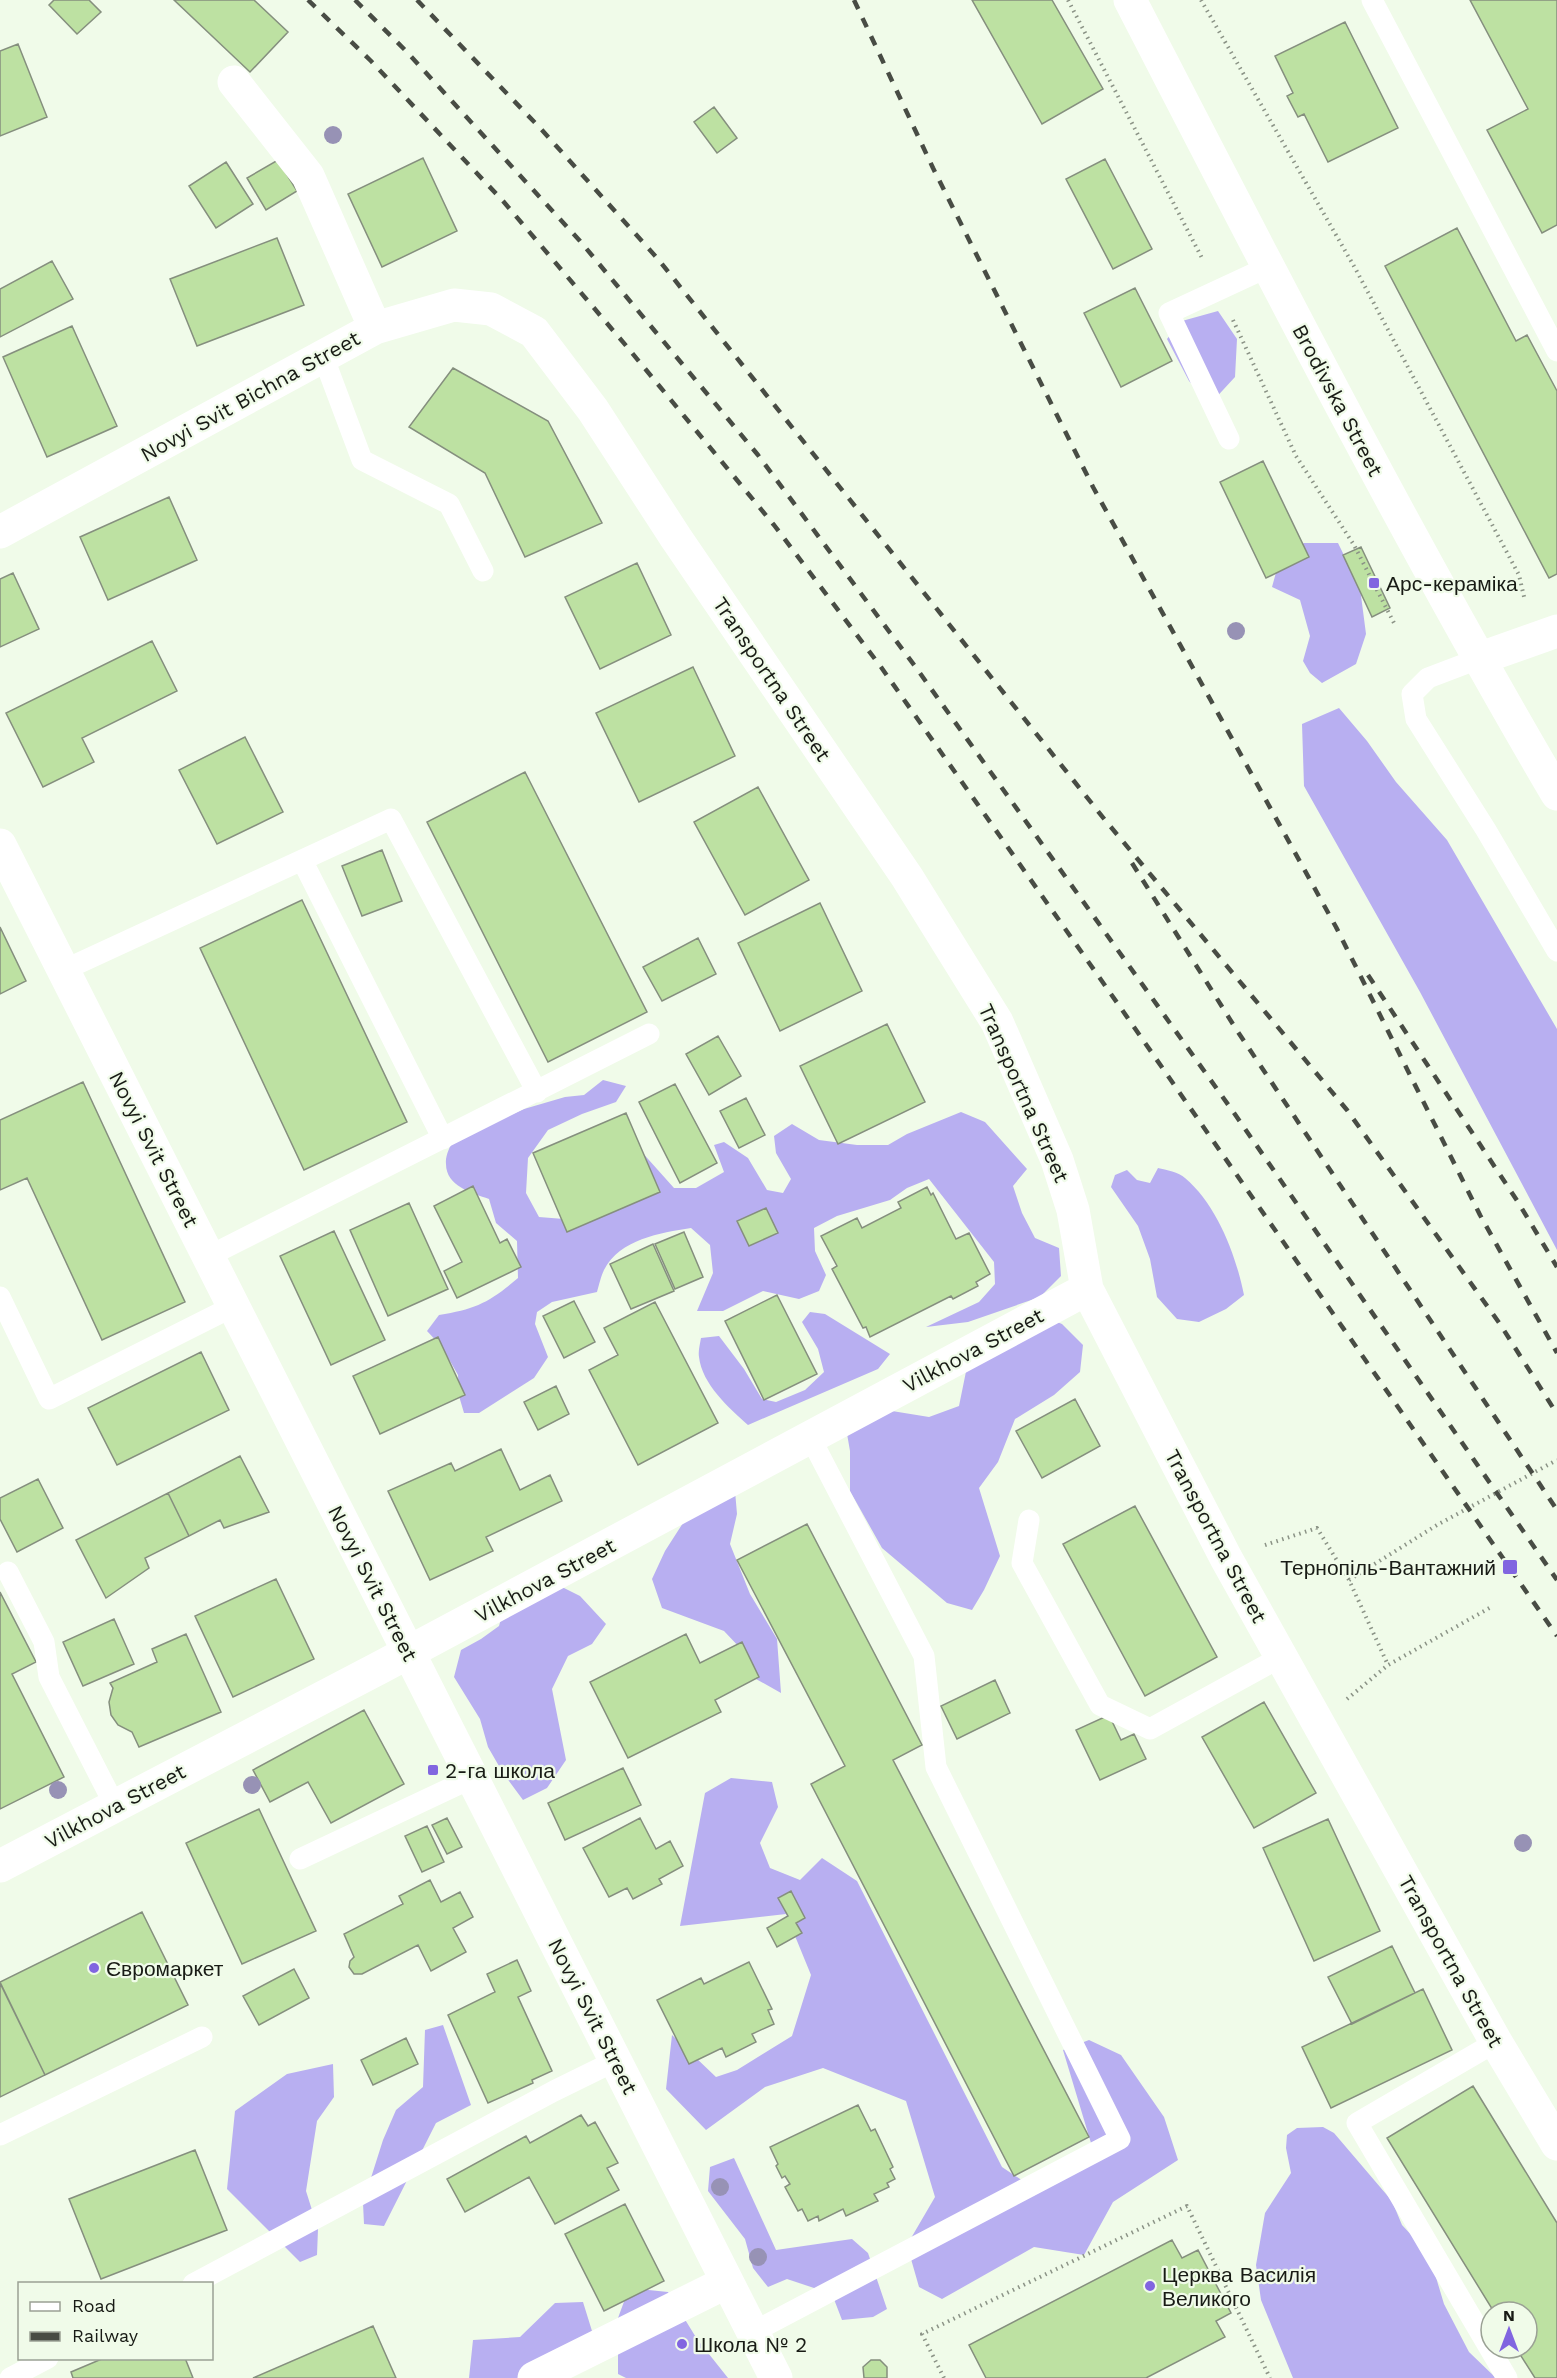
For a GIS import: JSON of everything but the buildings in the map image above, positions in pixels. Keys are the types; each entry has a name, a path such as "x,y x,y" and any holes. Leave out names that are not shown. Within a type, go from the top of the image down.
{"street":[{"name":"Brodivska Street","path":"1130,0 1268,267 1478,659 1557,794"},
{"name":"Novyi Svit Bichna Street","path":"0,532 375,328 308,176 234,82"},
{"name":"Transportna Street","path":"375,328 454,305 491,309 534,332 593,410 676,538 908,877 997,1022 1057,1160 1073,1210 1087,1288 1226,1558 1496,2042 1557,2144"},
{"path":"1478,659 1557,631"},
{"name":"Novyi Svit Street","path":"0,845 10,888 64,970 776,2378"},
{"name":"Vilkhova Street","path":"0,1866 408,1653 1087,1288"},
{"path":"534,2378 727,2282"}],"lane":[{"path":"1372,0 1557,351"},
{"path":"1229,439 1169,313 1268,267"},
{"path":"323,356 362,459 449,504 483,571"},
{"path":"1478,659 1428,678 1412,694 1416,719 1486,830 1557,951"},
{"path":"64,970 391,819 537,1092"},
{"path":"302,860 443,1139"},
{"path":"208,1256 650,1034"},
{"path":"0,1297 49,1399 234,1306"},
{"path":"753,2332 1120,2139 936,1767 924,1656 810,1437"},
{"path":"1029,1520 1022,1563 1100,1705 1150,1729 1281,1657"},
{"path":"8,1572 44,1642 49,1677 115,1806"},
{"path":"300,1859 472,1778"},
{"path":"0,2135 202,2037"},
{"path":"1496,2042 1357,2123 1507,2378"},
{"path":"195,2282 615,2061"},
{"path":"10,2378 44,2360"}],"path":[{"path":"1201,0 1355,268 1519,575 1525,603"},
{"path":"1349,1580 1437,1525 1557,1460"},
{"path":"1226,1558 1317,1528 1349,1580 1388,1665"},
{"path":"1318,1723 1388,1665 1493,1606"},
{"path":"944,2378 922,2334 1187,2206 1270,2378"}],"shaded area":[{"path":"1218,311 1237,339 1235,377 1211,403 1189,381 1167,339 1182,321"},
{"path":"1304,543 1338,543 1360,588 1366,634 1356,664 1322,683 1310,673 1303,661 1310,636 1300,600 1272,587 1280,558"},
{"path":"1339,708 1367,741 1396,782 1447,840 1557,1029 1557,1250 1420,992 1304,786 1302,724"},
{"path":"603,1080 626,1086 616,1102 582,1114 548,1130 528,1158 526,1193 539,1217 564,1219 640,1150 674,1188 696,1188 724,1172 714,1145 724,1142 748,1158 767,1190 783,1193 791,1179 776,1153 774,1136 792,1124 819,1140 857,1145 888,1145 907,1134 961,1112 985,1122 1027,1169 1013,1186 1022,1213 1035,1238 1059,1248 1061,1276 1040,1297 968,1322 926,1327 979,1302 995,1284 994,1262 929,1179 907,1188 890,1200 837,1216 814,1228 815,1251 826,1275 819,1291 799,1299 763,1291 723,1311 697,1311 713,1273 710,1245 691,1228 667,1232 642,1239 620,1251 604,1270 597,1292 552,1302 537,1312 535,1324 548,1357 534,1378 479,1413 464,1413 459,1396 458,1375 442,1347 427,1331 439,1315 482,1303 518,1278 517,1241 496,1223 489,1199 461,1188 450,1178 446,1164 449,1149 453,1140 524,1109 565,1097 584,1095"},
{"path":"1158,1168 1182,1176 1207,1202 1224,1232 1236,1264 1244,1295 1226,1309 1199,1322 1177,1319 1157,1297 1150,1259 1138,1226 1111,1187 1115,1175 1127,1170 1137,1180 1150,1183"},
{"path":"810,1312 825,1314 890,1354 878,1369 748,1425 718,1395 705,1377 699,1357 701,1338 719,1336 744,1369 762,1399 776,1402 805,1390 824,1372 818,1349 802,1322"},
{"path":"1032,1312 1062,1324 1083,1345 1080,1372 1054,1395 1015,1419 998,1462 979,1488 1000,1556 972,1610 947,1603 882,1548 850,1491 850,1451 846,1428 892,1411 929,1417 959,1406 972,1342"},
{"path":"735,1491 737,1514 730,1544 750,1594 777,1639 781,1693 756,1679 743,1651 724,1631 662,1608 652,1579 665,1551 683,1523"},
{"path":"560,1586 580,1596 606,1624 592,1644 568,1656 552,1689 566,1760 547,1788 523,1800 503,1773 488,1747 480,1719 454,1677 461,1650 499,1626 503,1612"},
{"path":"731,1778 772,1782 778,1807 760,1843 770,1868 800,1880 822,1858 857,1881 1002,2167 1026,2183 1094,2153 1063,2050 1089,2040 1121,2055 1164,2117 1178,2160 1113,2202 1084,2255 1034,2247 942,2299 919,2287 907,2245 935,2197 906,2101 823,2068 765,2087 706,2130 666,2089 672,2035 716,2077 737,2070 792,2036 811,1975 786,1914 680,1926 705,1793"},
{"path":"443,2025 471,2105 436,2123 384,2226 364,2224 363,2203 383,2140 396,2110 423,2087 425,2030"},
{"path":"333,2064 334,2097 317,2121 306,2191 318,2229 317,2255 300,2262 227,2189 235,2111 287,2074"},
{"path":"1323,2127 1334,2133 1392,2201 1402,2225 1429,2254 1444,2304 1469,2352 1496,2378 1293,2378 1261,2300 1256,2265 1265,2213 1291,2173 1286,2148 1287,2135 1297,2128"},
{"path":"734,2158 776,2250 852,2239 868,2253 887,2309 873,2317 842,2320 832,2294 787,2279 768,2287 753,2268 745,2239 708,2191 710,2167"},
{"path":"629,2288 668,2292 697,2339 728,2378 626,2378 618,2374 618,2318"},
{"path":"583,2302 592,2331 531,2378 469,2378 473,2340 520,2337 555,2303"}],"railway":[{"path":"308,0 371,61 503,201 774,525 881,667 1557,1636"},
{"path":"355,0 406,51 580,241 758,455 917,669 1232,1110 1557,1580"},
{"path":"417,0 541,129 658,259 1105,820 1347,1110 1500,1324 1557,1414"},
{"path":"854,0 933,168 1093,487 1336,927 1480,1215 1557,1353"},
{"path":"1132,863 1236,1029 1557,1510"},
{"path":"1368,975 1518,1202 1557,1267"}],"place":[{"name":"Арс-кераміка","path":"1374,583"},
{"name":"Тернопіль-Вантажний","path":"1510,1567"},
{"name":"2-га школа","path":"433,1770"},
{"name":"Євромаркет","path":"94,1968"},
{"name":"Церква Василія Великого","path":"1150,2286"},
{"name":"Школа № 2","path":"682,2344"}]}
